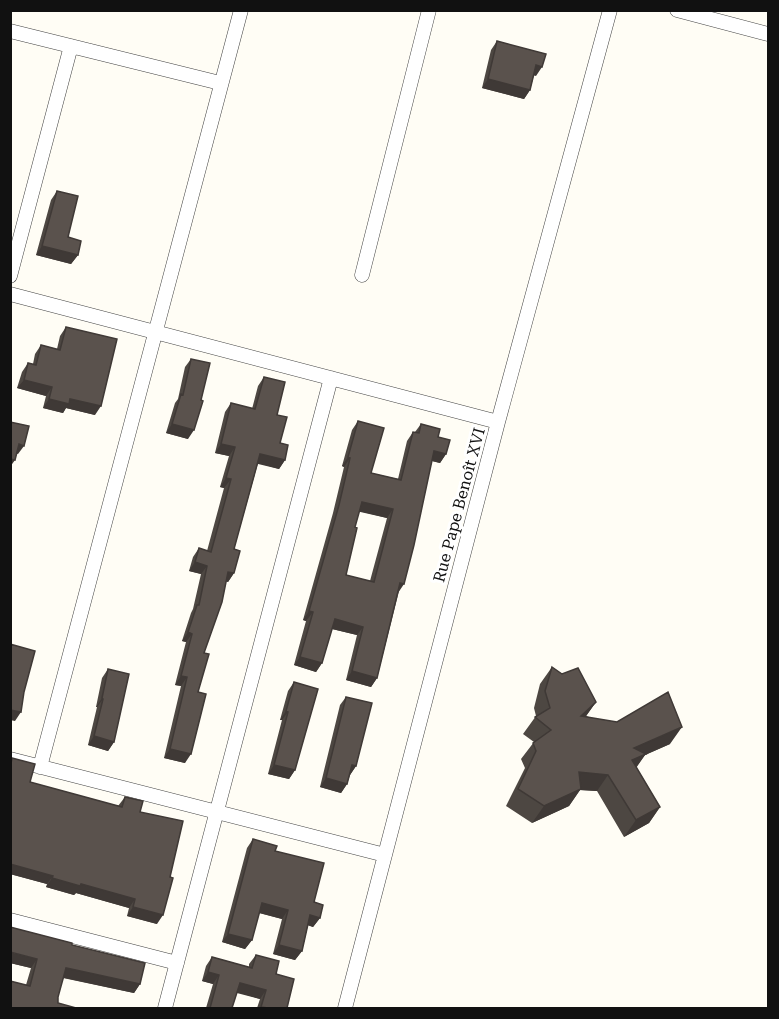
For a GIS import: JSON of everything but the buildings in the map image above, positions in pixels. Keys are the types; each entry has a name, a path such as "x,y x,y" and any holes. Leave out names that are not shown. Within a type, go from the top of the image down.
{"street":[{"path":"40,767 241,10"},
{"path":"362,275 429,10"},
{"name":"Rue Pape Benoît XVI","path":"345,1008 498,422 610,10"},
{"path":"677,10 768,34"},
{"path":"10,32 220,83"},
{"path":"10,276 71,46"},
{"path":"10,294 498,422"},
{"path":"165,1008 331,378"},
{"path":"10,759 385,855"},
{"path":"10,921 177,963"}]}
